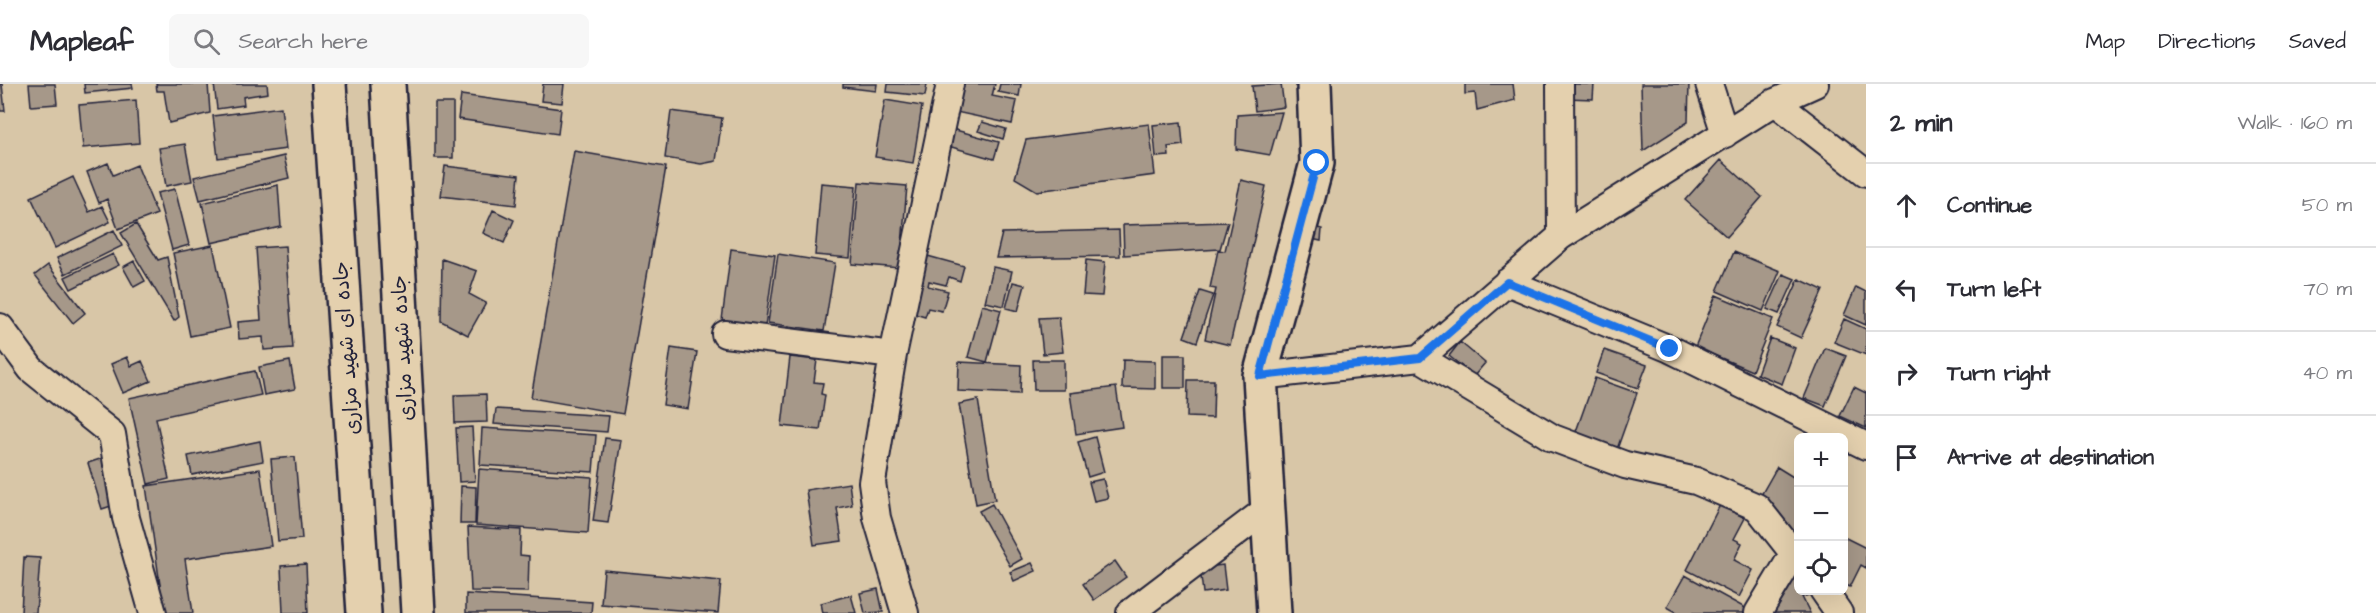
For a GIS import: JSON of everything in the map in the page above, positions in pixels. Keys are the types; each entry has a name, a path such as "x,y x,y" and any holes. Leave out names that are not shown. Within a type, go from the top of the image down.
{"main road":[{"name":"جاده ای شهید مزاری","path":"329,84 364,613"},
{"name":"جاده شهید مزاری","path":"388,84 418,613"},
{"path":"1274,613 1266,509 1260,376 1317,163 1314,84"}],"street":[{"path":"905,613 877,518 872,482 893,355 950,84"},
{"path":"1560,84 1561,236"},
{"path":"1709,84 1725,134"},
{"path":"1260,376 1420,358 1561,236 1775,102 1815,84"},
{"path":"1775,102 1866,173"},
{"path":"1507,282 1670,349 1866,446"},
{"path":"0,327 31,369 112,434 126,518 153,613"},
{"path":"725,334 893,355"},
{"path":"1420,358 1553,438 1625,465 1696,481 1757,507 1794,553"},
{"path":"1130,613 1266,509"},
{"path":"1758,613 1794,559"},
{"path":"1826,595 1839,613"}],"building":[{"path":"0,84 2,84 5,111 0,111"},
{"path":"29,84 55,84 57,104 31,106"},
{"path":"84,84 132,84 133,88 85,93"},
{"path":"156,84 208,84 210,113 169,123 164,91 157,91"},
{"path":"214,84 267,84 268,93 243,97 244,105 217,109"},
{"path":"543,84 564,84 562,103 541,101"},
{"path":"843,84 877,84 876,91 843,87"},
{"path":"888,84 927,84 925,96 887,92"},
{"path":"962,84 995,84 992,96 1017,101 1012,124 956,112"},
{"path":"1000,84 1021,84 1019,96 998,92"},
{"path":"1281,84 1284,107 1255,111 1252,86"},
{"path":"1465,84 1513,84 1515,100 1477,110 1475,93 1465,94"},
{"path":"1567,84 1594,84 1593,99 1566,98"},
{"path":"1641,84 1689,84 1688,122 1643,151"},
{"path":"461,95 561,109 558,134 458,119"},
{"path":"136,100 139,143 83,148 79,105"},
{"path":"885,100 922,106 913,163 875,157"},
{"path":"435,103 453,103 453,158 435,158"},
{"path":"281,107 286,149 218,158 213,116"},
{"path":"671,111 722,118 716,161 701,164 665,158"},
{"path":"1282,112 1270,155 1236,149 1237,115"},
{"path":"982,122 1006,129 1003,139 978,131"},
{"path":"1181,122 1183,145 1168,147 1169,156 1156,157 1153,125"},
{"path":"1149,124 1155,175 1037,191 1015,178 1026,140"},
{"path":"952,129 999,142 994,159 948,146"},
{"path":"185,144 192,181 166,186 159,148"},
{"path":"574,151 666,167 623,414 531,398"},
{"path":"284,156 289,178 200,200 194,177"},
{"path":"1721,160 1762,197 1727,237 1685,200"},
{"path":"108,163 113,175 137,165 157,214 118,229 107,199 99,203 87,172"},
{"path":"445,166 519,175 516,205 441,196"},
{"path":"73,177 89,212 102,206 110,222 55,248 31,197"},
{"path":"1241,180 1266,186 1230,345 1205,339 1216,289 1210,288 1218,250 1225,251"},
{"path":"859,182 907,186 900,268 852,264"},
{"path":"821,183 856,186 850,258 815,255"},
{"path":"278,185 281,227 211,243 202,203"},
{"path":"175,189 189,245 172,250 157,193"},
{"path":"493,210 514,220 504,243 483,233"},
{"path":"1228,222 1220,249 1124,255 1123,225"},
{"path":"136,224 158,260 167,257 179,317 174,321 121,233"},
{"path":"1313,227 1322,229 1321,241 1311,239"},
{"path":"114,230 122,246 65,274 57,258"},
{"path":"1119,230 1120,256 996,258 1002,233"},
{"path":"213,245 230,328 190,336 173,253"},
{"path":"285,246 293,348 264,350 263,337 239,339 238,322 261,320 256,248"},
{"path":"731,249 775,255 765,326 722,320"},
{"path":"1734,252 1780,271 1763,311 1717,291"},
{"path":"113,254 119,265 71,289 65,277"},
{"path":"778,254 835,263 824,331 768,323"},
{"path":"924,255 964,266 960,281 949,277 946,285 929,281 928,286 948,291 942,311 928,308 925,317 908,312"},
{"path":"442,259 477,271 469,294 486,303 468,335 441,321"},
{"path":"1086,260 1105,262 1102,296 1083,295"},
{"path":"134,261 145,281 134,287 123,267"},
{"path":"48,265 85,313 73,323 35,275"},
{"path":"993,267 1012,271 1004,306 985,302"},
{"path":"1783,274 1795,279 1779,314 1767,309"},
{"path":"1799,279 1823,290 1801,338 1777,327"},
{"path":"1013,282 1025,285 1018,311 1006,308"},
{"path":"1856,287 1866,292 1866,325 1844,315"},
{"path":"1200,291 1213,295 1197,342 1184,337"},
{"path":"1716,295 1773,319 1752,371 1695,347"},
{"path":"982,305 1001,310 987,362 968,357"},
{"path":"1059,317 1063,352 1043,354 1039,318"},
{"path":"1844,319 1866,329 1866,355 1834,342"},
{"path":"1770,338 1795,348 1782,384 1757,374"},
{"path":"1460,342 1485,363 1474,376 1449,356"},
{"path":"671,348 697,352 688,409 663,405"},
{"path":"1825,348 1846,356 1825,406 1804,398"},
{"path":"1604,350 1647,365 1638,388 1596,373"},
{"path":"1163,355 1185,355 1185,388 1163,388"},
{"path":"127,357 131,366 142,361 151,381 123,393 111,364"},
{"path":"790,357 817,360 814,382 823,383 821,394 825,395 820,430 782,426"},
{"path":"1033,360 1064,360 1064,390 1034,390"},
{"path":"1123,360 1155,361 1155,389 1122,388"},
{"path":"290,361 295,389 264,395 259,367"},
{"path":"959,362 1021,365 1020,394 958,391"},
{"path":"255,371 261,395 156,418 169,479 148,484 129,398"},
{"path":"1595,378 1637,393 1616,452 1574,437"},
{"path":"1188,380 1214,380 1213,418 1187,417"},
{"path":"1116,387 1122,427 1076,434 1070,393"},
{"path":"1854,387 1866,393 1866,428 1840,416"},
{"path":"486,394 487,422 455,423 454,395"},
{"path":"978,400 995,500 976,504 959,404"},
{"path":"496,409 609,416 607,432 494,424"},
{"path":"472,427 475,481 459,482 456,428"},
{"path":"482,428 596,435 593,472 480,465"},
{"path":"1095,437 1104,472 1088,477 1078,442"},
{"path":"605,438 621,440 608,523 593,521"},
{"path":"260,441 263,461 192,475 188,456"},
{"path":"295,457 302,539 278,541 271,459"},
{"path":"103,458 117,504 102,509 88,463"},
{"path":"1777,467 1794,478 1794,540 1760,497"},
{"path":"260,469 271,546 185,559 193,613 164,613 146,486"},
{"path":"479,469 592,477 588,533 476,525"},
{"path":"1103,479 1108,498 1094,501 1089,482"},
{"path":"849,483 852,505 837,508 842,541 814,545 806,490"},
{"path":"461,486 476,487 475,524 460,524"},
{"path":"992,504 1022,559 1010,566 979,511"},
{"path":"1720,505 1745,518 1734,539 1742,543 1734,560 1753,570 1739,597 1687,570"},
{"path":"468,527 521,530 520,555 529,556 528,592 471,591"},
{"path":"1848,539 1866,548 1866,568 1861,565 1850,587 1848,586"},
{"path":"24,557 40,558 36,613 21,613"},
{"path":"1115,561 1126,577 1094,600 1083,584"},
{"path":"1032,563 1036,571 1014,581 1010,572"},
{"path":"306,564 308,613 283,613 281,566"},
{"path":"1223,565 1226,590 1203,593 1200,568"},
{"path":"1791,568 1794,573 1794,595 1809,595 1802,597 1810,613 1769,613"},
{"path":"604,570 721,581 718,613 601,604"},
{"path":"1685,575 1747,609 1744,613 1678,613 1667,607"},
{"path":"878,589 883,612 865,613 860,593"},
{"path":"466,594 592,602 591,613 466,613"},
{"path":"851,595 856,613 823,613 821,603"}],"route":[{"path":"1317,163 1260,376 1420,358 1507,282 1670,349"}]}
